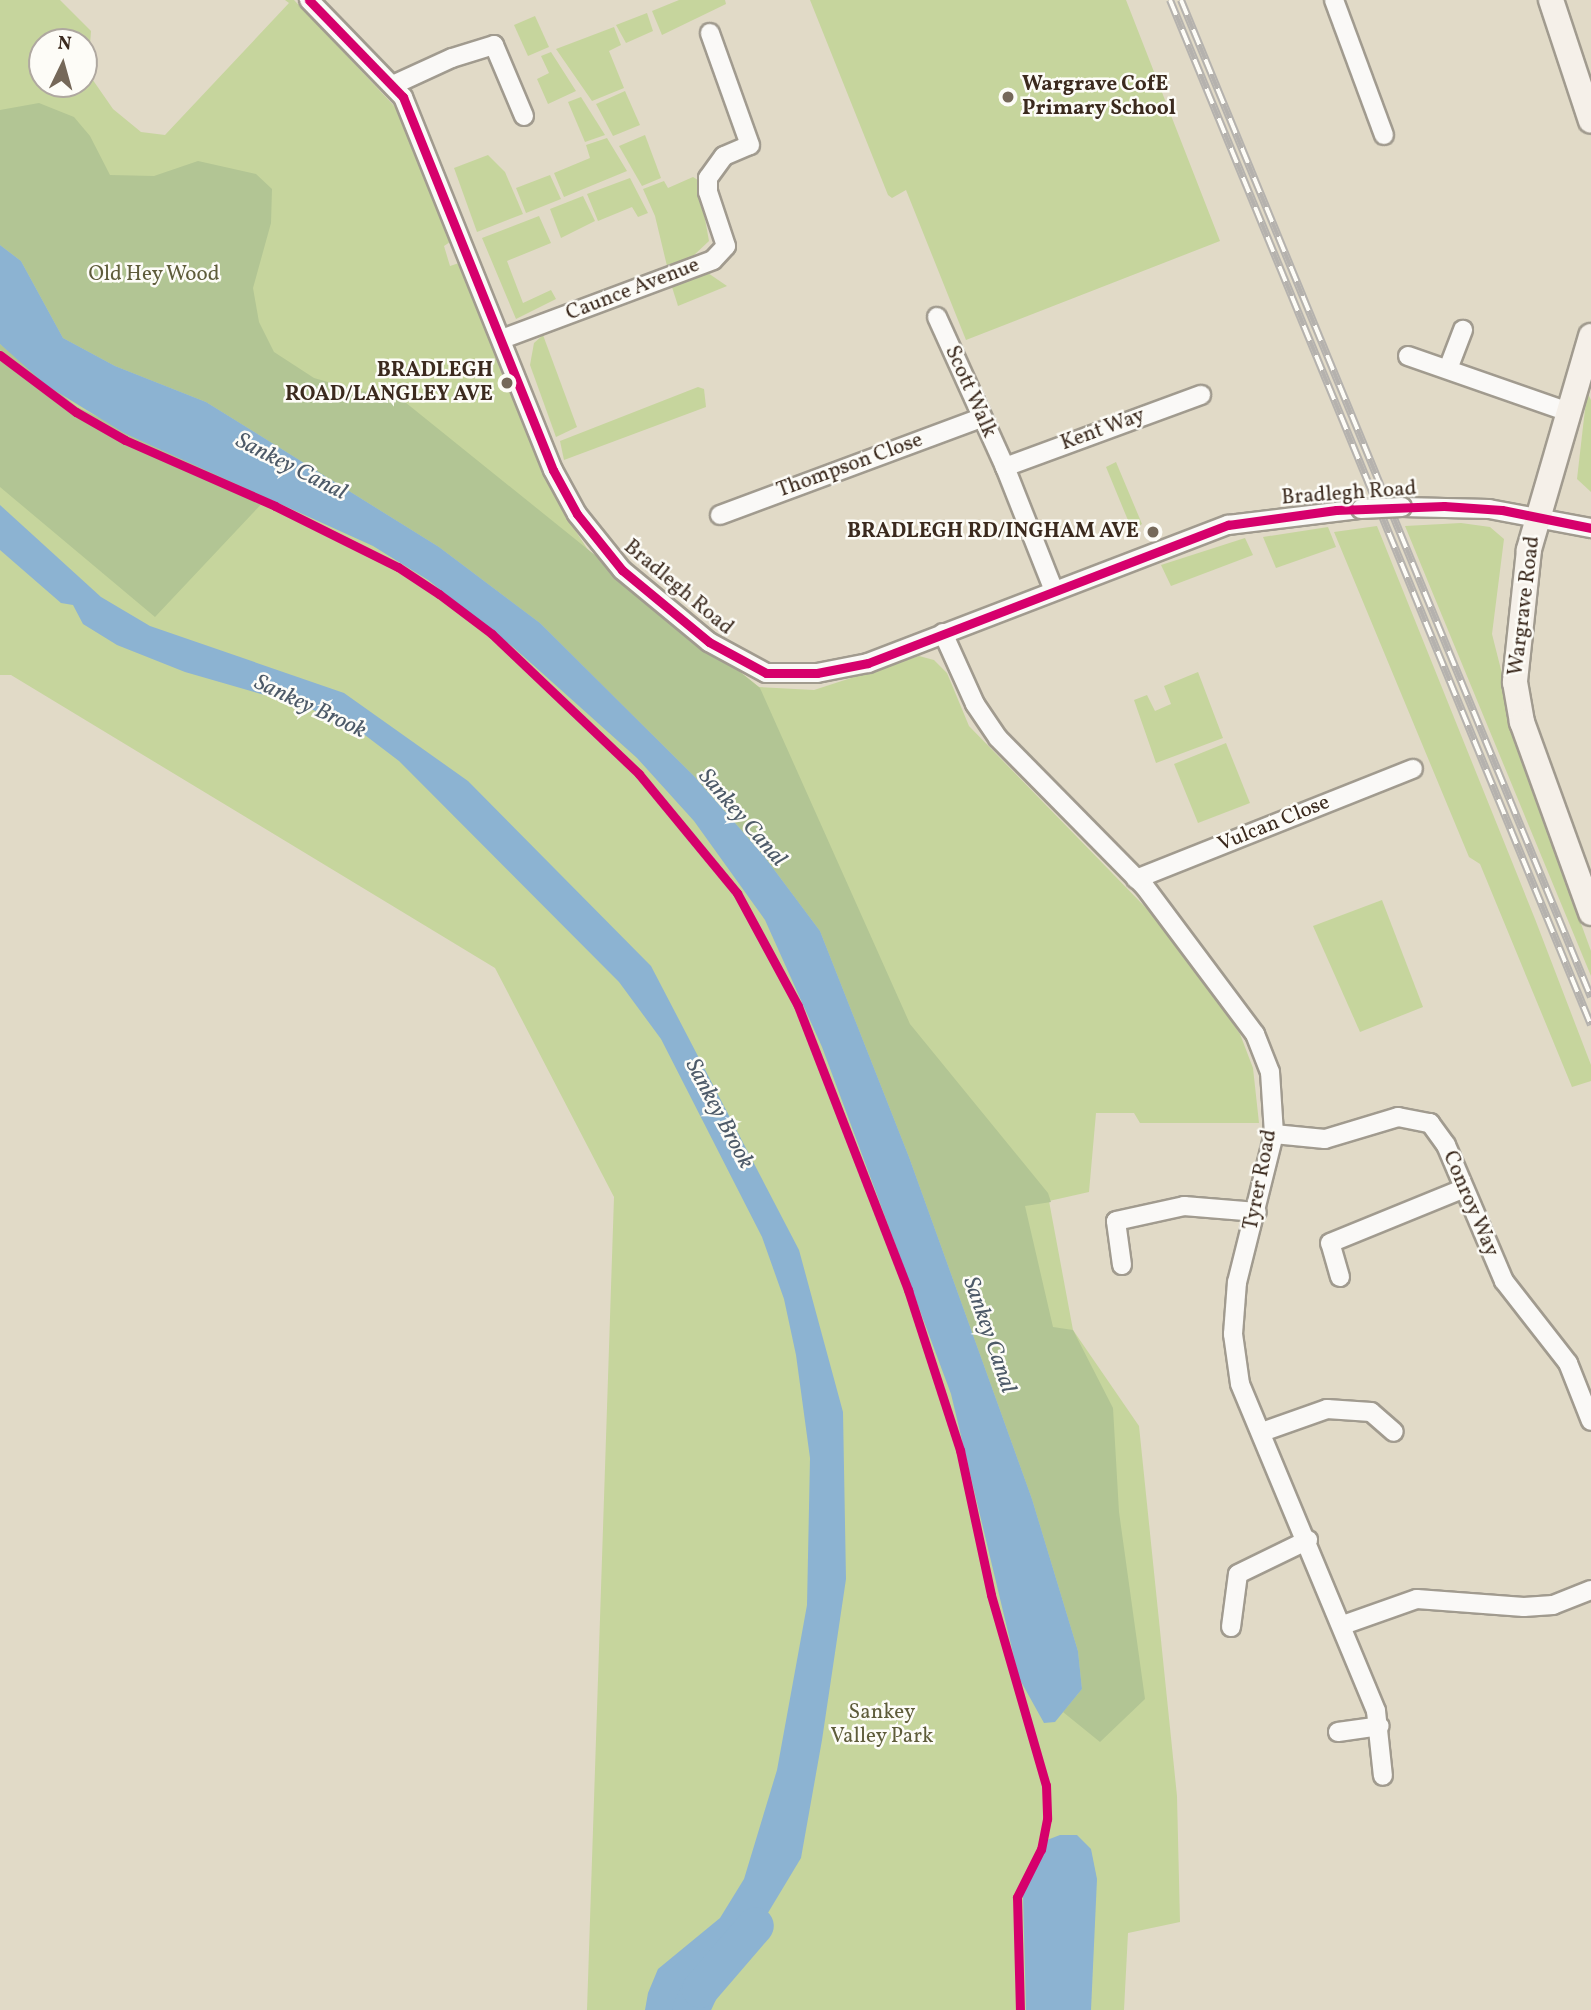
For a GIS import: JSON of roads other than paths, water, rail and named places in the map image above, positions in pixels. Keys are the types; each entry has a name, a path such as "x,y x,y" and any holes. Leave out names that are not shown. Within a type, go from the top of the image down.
{"street":[{"name":"Bradlegh Road","path":"309,0 393,85 418,127 553,470 577,514 622,570 709,642 766,673 817,673 867,663 1228,525 1361,509 1469,506 1591,528"},
{"path":"1334,0 1384,135"},
{"path":"1551,0 1591,121"},
{"name":"Caunce Avenue","path":"502,339 713,260 726,246 708,192 708,178 724,156 750,145 710,33"},
{"path":"393,85 452,58 494,45 524,116"},
{"name":"Scott Walk","path":"937,317 1005,467 1054,591"},
{"path":"1448,369 1463,330"},
{"name":"Wargrave Road","path":"1591,336 1566,411 1538,517 1518,625 1516,698 1591,913"},
{"path":"1408,356 1566,411"},
{"name":"Kent Way","path":"1005,467 1201,395"},
{"name":"Thompson Close","path":"720,514 981,418"},
{"name":"Tyrer Road","path":"943,633 975,704 998,738 1136,879 1255,1034 1270,1072 1274,1135 1257,1212 1237,1283 1233,1334 1240,1384 1343,1625 1380,1726 1383,1776"},
{"name":"Vulcan Close","path":"1136,879 1413,769"},
{"name":"Conroy Way","path":"1274,1135 1325,1139 1398,1117 1430,1123 1446,1145 1462,1189 1504,1281 1568,1363 1591,1421"},
{"path":"1340,1277 1330,1243 1462,1189"},
{"path":"1122,1265 1116,1221 1184,1206 1257,1212"},
{"path":"1262,1432 1327,1409 1371,1412 1394,1432"},
{"path":"1231,1627 1238,1574 1308,1540"},
{"path":"1343,1625 1416,1600 1524,1607 1553,1605 1591,1590"},
{"path":"1338,1732 1380,1726"}],"water":[{"name":"Sankey Canal","path":"0,245 21,261 63,338 115,366 206,402 439,547 540,623 694,776 764,856 820,931 909,1157 1032,1499 1078,1651 1082,1689 1055,1722 1044,1723 1019,1678 951,1394 822,1047 765,920 694,821 637,758 513,647 428,580 373,546 124,433 46,385 0,344"},
{"path":"0,505 101,597 150,626 344,693 468,781 651,966 799,1250 843,1412 846,1579 822,1740 801,1858 751,1941 691,1987 681,2010 645,2010 648,1993 658,1969 720,1918 744,1879 777,1770 807,1605 810,1458 796,1355 784,1299 762,1237 661,1039 619,982 399,761 353,726 303,706 185,672 117,645 83,624 73,605 61,603 0,550"},
{"path":"1060,1835 1077,1835 1091,1849 1097,1879 1091,2010 1026,2010 1023,1895 1047,1840"}],"waterway":[{"name":"Sankey Brook","path":"690,2010 700,1989 755,1925"}],"railway":[{"path":"1170,0 1591,1025"},
{"path":"1181,0 1591,997"}],"place":[{"name":"Wargrave CofE Primary School","path":"1008,97"},
{"name":"BRADLEGH ROAD/LANGLEY AVE","path":"507,383"},
{"name":"BRADLEGH RD/INGHAM AVE","path":"1153,532"}],"park label":[{"name":"Old Hey Wood","path":"154,275"},
{"name":"Sankey Valley Park","path":"882,1725"}]}
